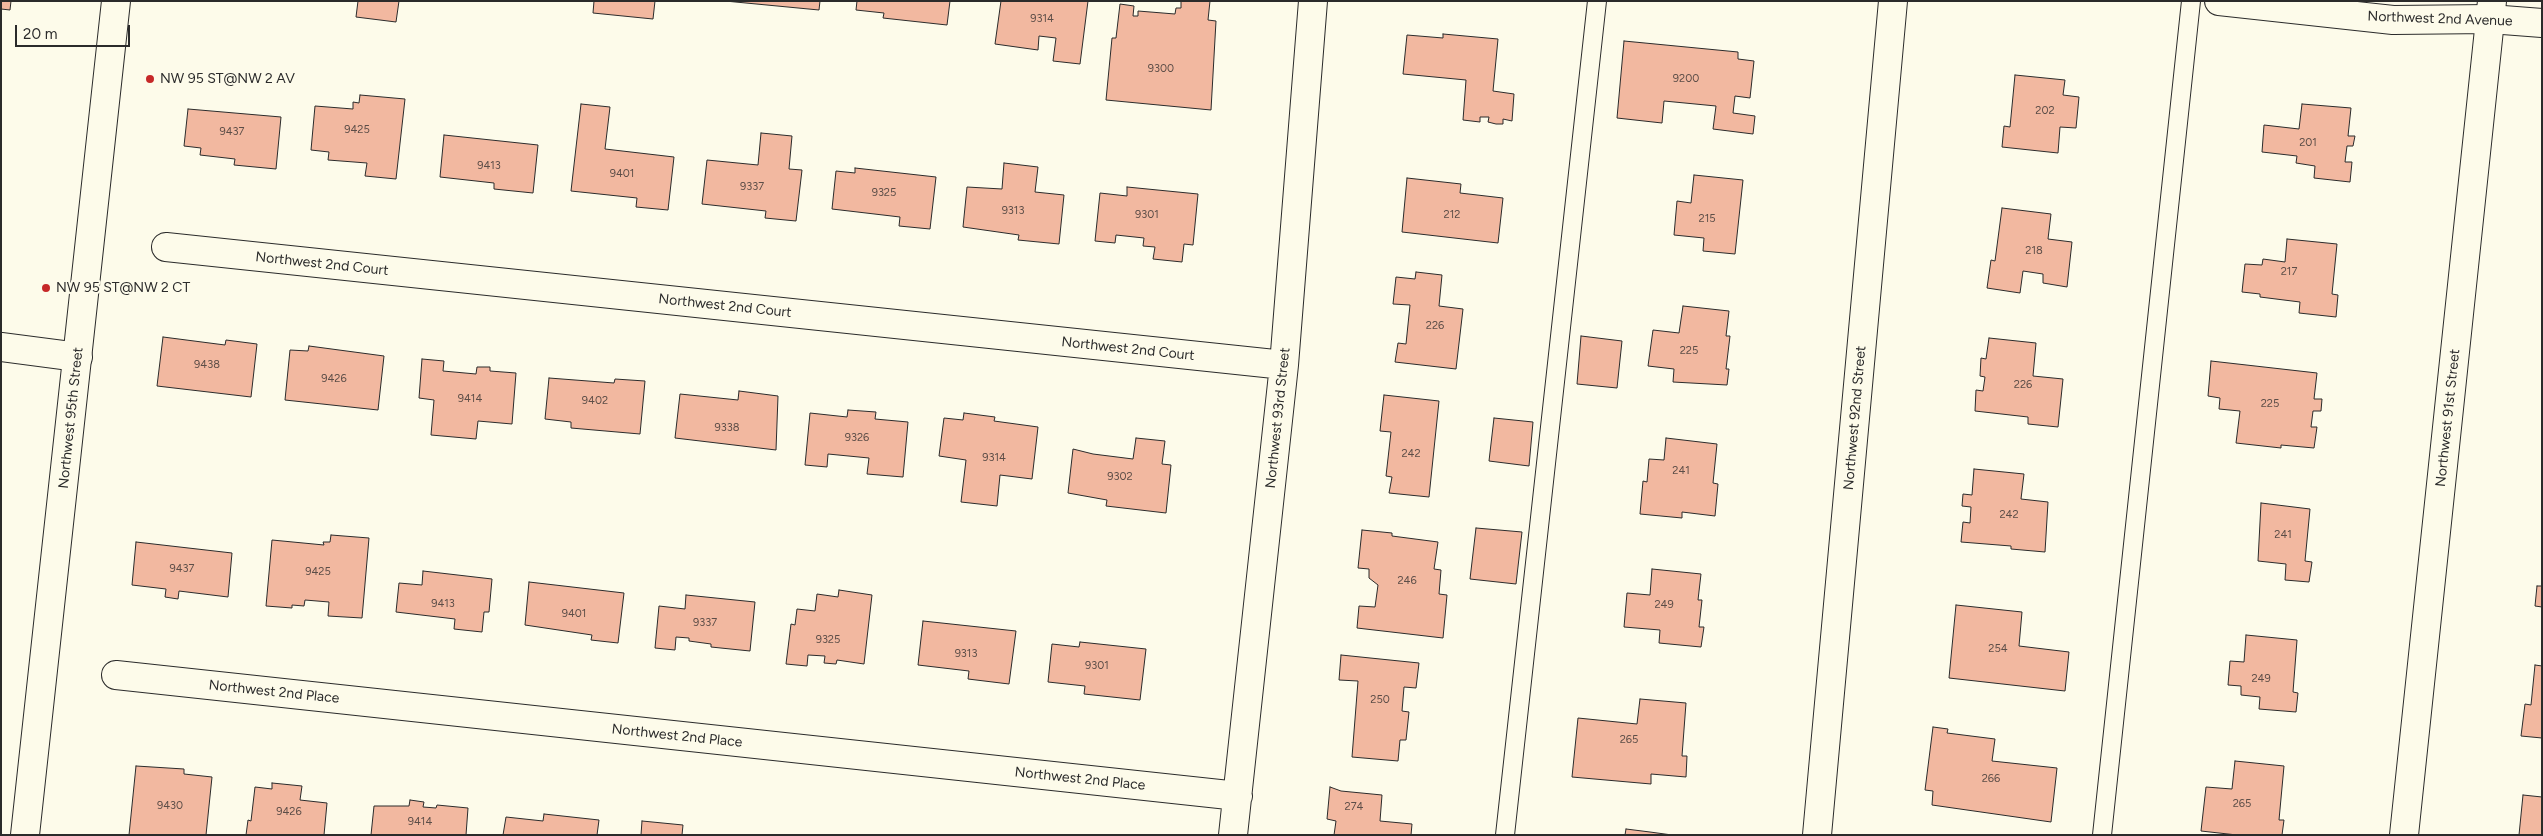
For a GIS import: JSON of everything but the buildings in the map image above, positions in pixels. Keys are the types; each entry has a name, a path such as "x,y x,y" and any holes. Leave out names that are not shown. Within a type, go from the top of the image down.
{"street":[{"name":"Northwest 95th Street","path":"25,835 116,1"},
{"name":"Northwest 93rd Street","path":"1233,835 1284,365 1313,1"},
{"name":"Northwest 92nd Street","path":"1817,835 1893,1"},
{"name":"Northwest 2nd Avenue","path":"2219,1 2393,20 2491,10 2542,23"},
{"name":"Northwest 91st Street","path":"2404,835 2491,10"},
{"name":"Northwest 2nd Court","path":"166,247 1284,365"},
{"path":"1,347 78,357"},
{"name":"Northwest 2nd Place","path":"116,675 1238,796"}],"lane":[{"path":"1505,835 1597,1"},
{"path":"2102,835 2191,1"}],"place":[{"name":"NW 95 ST@NW 2 AV","path":"150,79"},
{"name":"NW 95 ST@NW 2 CT","path":"46,288"}]}
